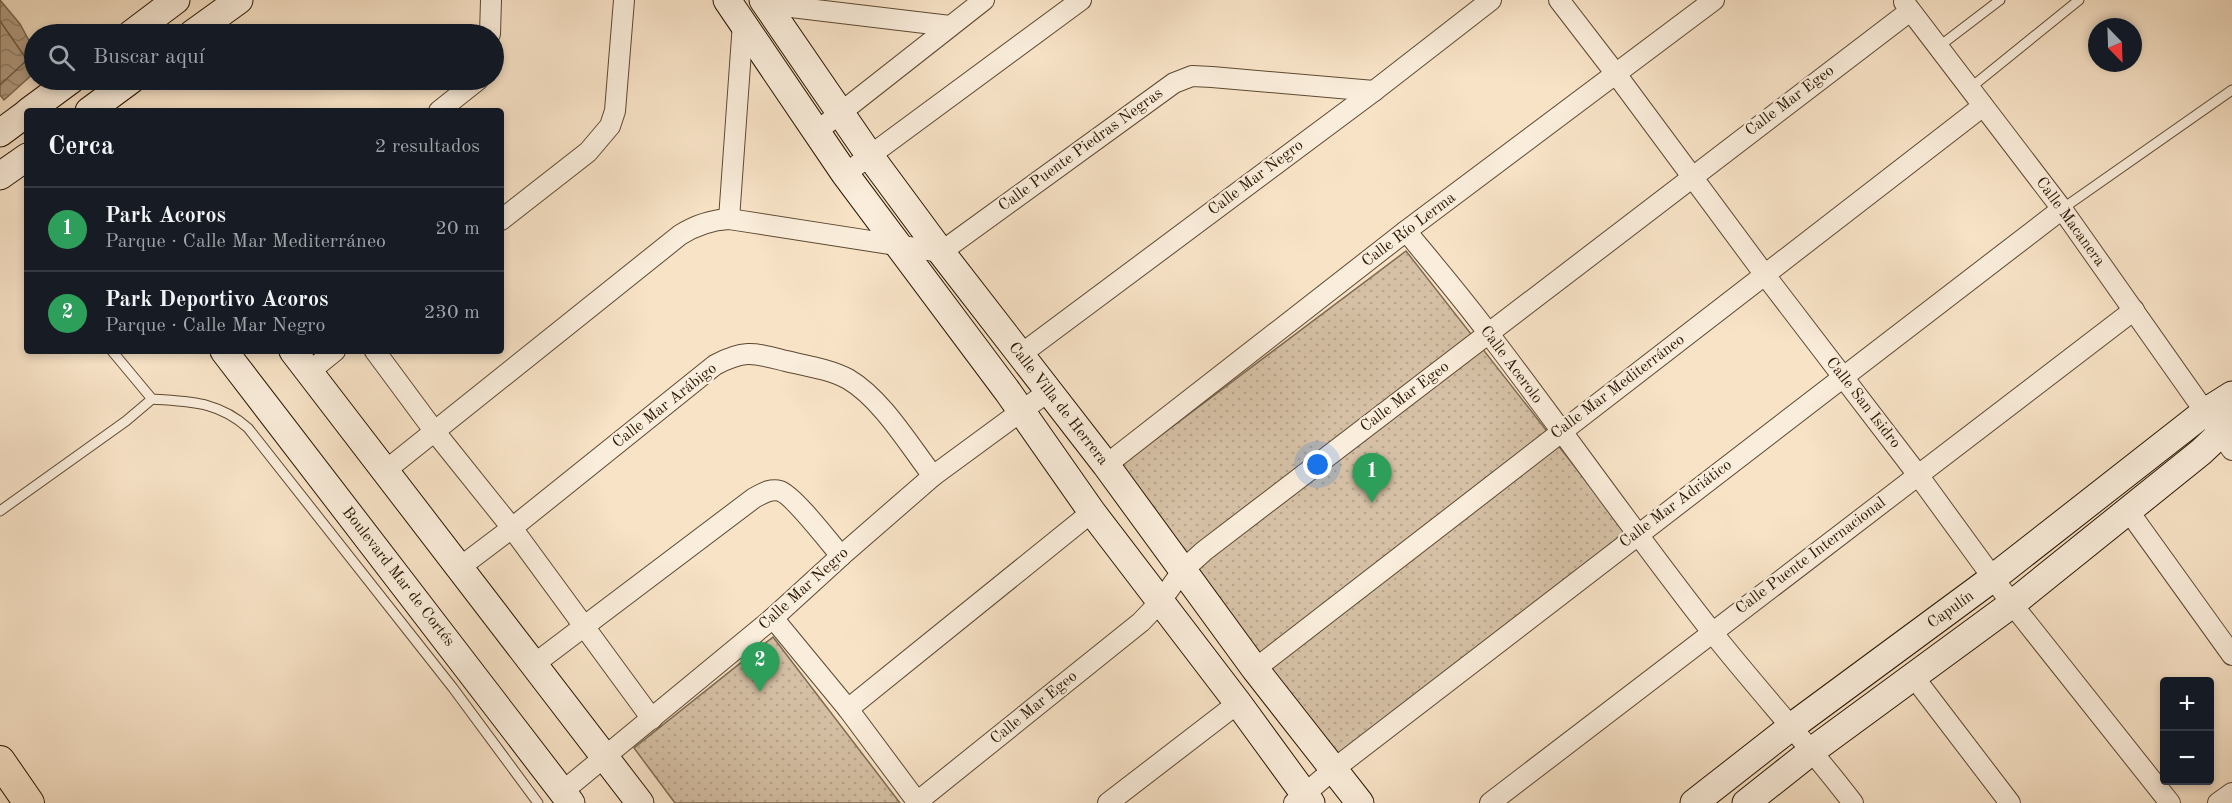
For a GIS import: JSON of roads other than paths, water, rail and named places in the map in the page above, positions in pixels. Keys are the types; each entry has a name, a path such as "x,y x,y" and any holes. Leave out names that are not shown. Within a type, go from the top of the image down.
{"main road":[{"path":"0,761 21,796"}],"street":[{"path":"144,24 176,0"},
{"path":"206,24 239,0"},
{"path":"490,0 490,24"},
{"path":"504,218 588,152 610,126 615,111 624,0"},
{"name":"Calle Villa de Herrera","path":"727,0 845,174 1021,411 1092,512 1238,704 1303,800"},
{"path":"816,132 984,0"},
{"path":"845,174 1081,0"},
{"name":"Calle Mar Negro","path":"1020,355 1374,91 1491,0"},
{"name":"Calle San Isidro","path":"1559,0 1918,475 2012,604 2170,803"},
{"name":"Calle Río Lerma","path":"1106,465 1406,231 1714,0"},
{"path":"765,2 950,26"},
{"name":"Calle Villa de Herrera","path":"765,2 870,156 941,252 1106,465 1255,669 1360,803"},
{"name":"Calle Macanera","path":"1906,5 2062,209 2205,412 2228,433"},
{"name":"Calle Mar Egeo","path":"918,802 1141,622 1160,602 1183,570 1203,551 1692,176 1906,5"},
{"path":"729,219 743,22"},
{"name":"Calle Puente Piedras Negras","path":"941,252 1174,83 1192,76 1374,91"},
{"path":"36,108 58,90"},
{"path":"89,90 99,108 120,90"},
{"path":"443,108 465,90"},
{"name":"Calle Mar Mediterráneo","path":"1255,669 1983,106"},
{"path":"0,133 24,116"},
{"path":"0,176 24,159"},
{"name":"Calle Mar Adriático","path":"1303,800 1334,769 2062,209"},
{"path":"385,471 680,235 697,224 729,219 941,252"},
{"name":"Calle Acerolo","path":"1406,231 1489,333 1712,632 1791,728 1813,750"},
{"name":"Calle Puente Internacional","path":"1490,803 2134,310"},
{"name":"Calle Mar Arábigo","path":"459,568 715,365 742,353 758,354 819,369 847,379 872,398 933,476"},
{"name":"Boulevard Mar de Cortés","path":"226,354 567,797"},
{"path":"324,354 301,361 640,803"},
{"path":"377,354 435,432 512,528 652,719"},
{"name":"Calle Mar Negro","path":"567,797 605,758 773,618 933,476 1048,390"},
{"name":"Capulín","path":"1694,803 1993,578 2205,412 2232,395"},
{"name":"Capulín","path":"1746,803 1813,750 2012,604 2127,509 2228,433"},
{"path":"533,665 754,498 770,490 782,491 793,501 841,556"},
{"path":"2127,509 2232,654"},
{"path":"848,709 1092,512"},
{"path":"773,618 848,709 918,802"},
{"path":"1914,676 2010,803"},
{"path":"1108,803 1238,704"},
{"path":"1813,750 1853,803"},
{"path":"2218,803 2232,793"}],"lane":[{"path":"1937,48 2000,0"},
{"path":"1969,89 2079,0"},
{"path":"2062,209 2232,90"},
{"path":"114,354 152,399"},
{"path":"0,511 126,421 152,399 199,403 234,416 248,428 453,688 538,803"}],"water":[{"path":"0,0 24,31 24,82 4,100 0,95"}],"place":[{"name":"Park Acoros","path":"1372,503"},
{"name":"Park Deportivo Acoros","path":"760,692"}]}
